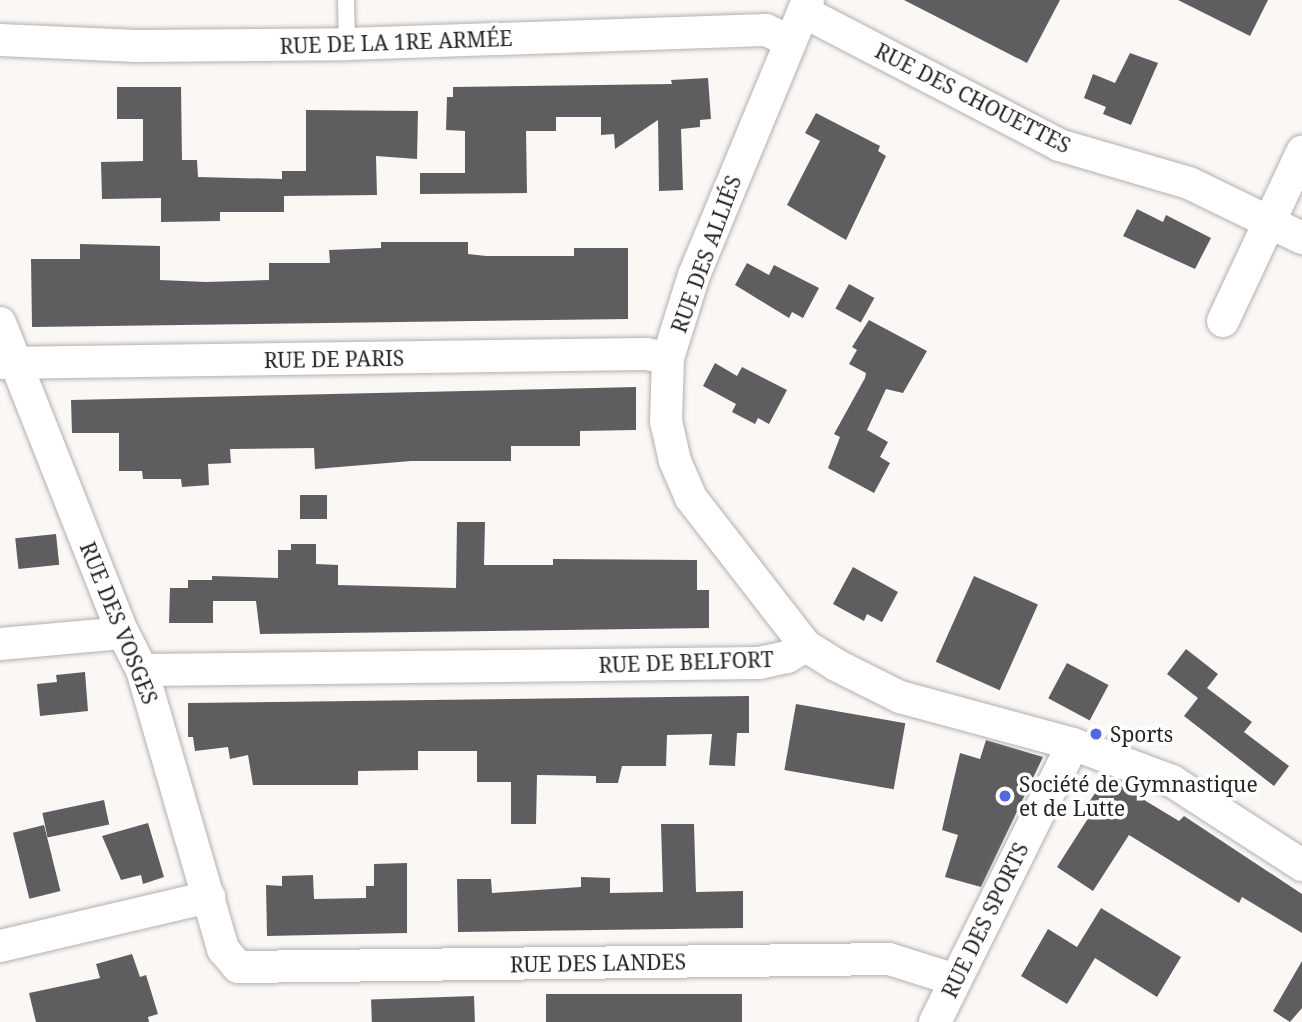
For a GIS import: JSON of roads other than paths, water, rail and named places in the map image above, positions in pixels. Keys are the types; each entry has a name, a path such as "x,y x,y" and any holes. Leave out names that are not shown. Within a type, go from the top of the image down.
{"street":[{"name":"RUE DES ALLIÉS","path":"806,6 694,275 668,358 666,421 675,461 691,498 806,646"},
{"name":"RUE DES CHOUETTES","path":"806,6 1059,145 1189,183 1302,238"},
{"name":"RUE DE LA 1RE ARMÉE","path":"0,40 137,46 347,44 766,30 790,41"},
{"path":"1223,321 1302,152"},
{"name":"RUE DES VOSGES","path":"0,323 8,363 123,633 142,670 223,949 238,967"},
{"name":"RUE DE PARIS","path":"8,363 646,354 668,358"},
{"path":"0,644 123,633"},
{"path":"806,646 900,697 1073,744 1172,781 1302,865"},
{"name":"RUE DE BELFORT","path":"142,670 759,663 787,657 806,646"},
{"name":"RUE DES SPORTS","path":"935,1022 1073,744"},
{"path":"0,946 209,897"},
{"name":"RUE DES LANDES","path":"238,967 889,959 956,980"}],"lane":[{"path":"346,0 347,44"}],"place":[{"name":"Sports","path":"1096,734"},
{"name":"Société de Gymnastique et de Lutte","path":"1005,796"}]}
